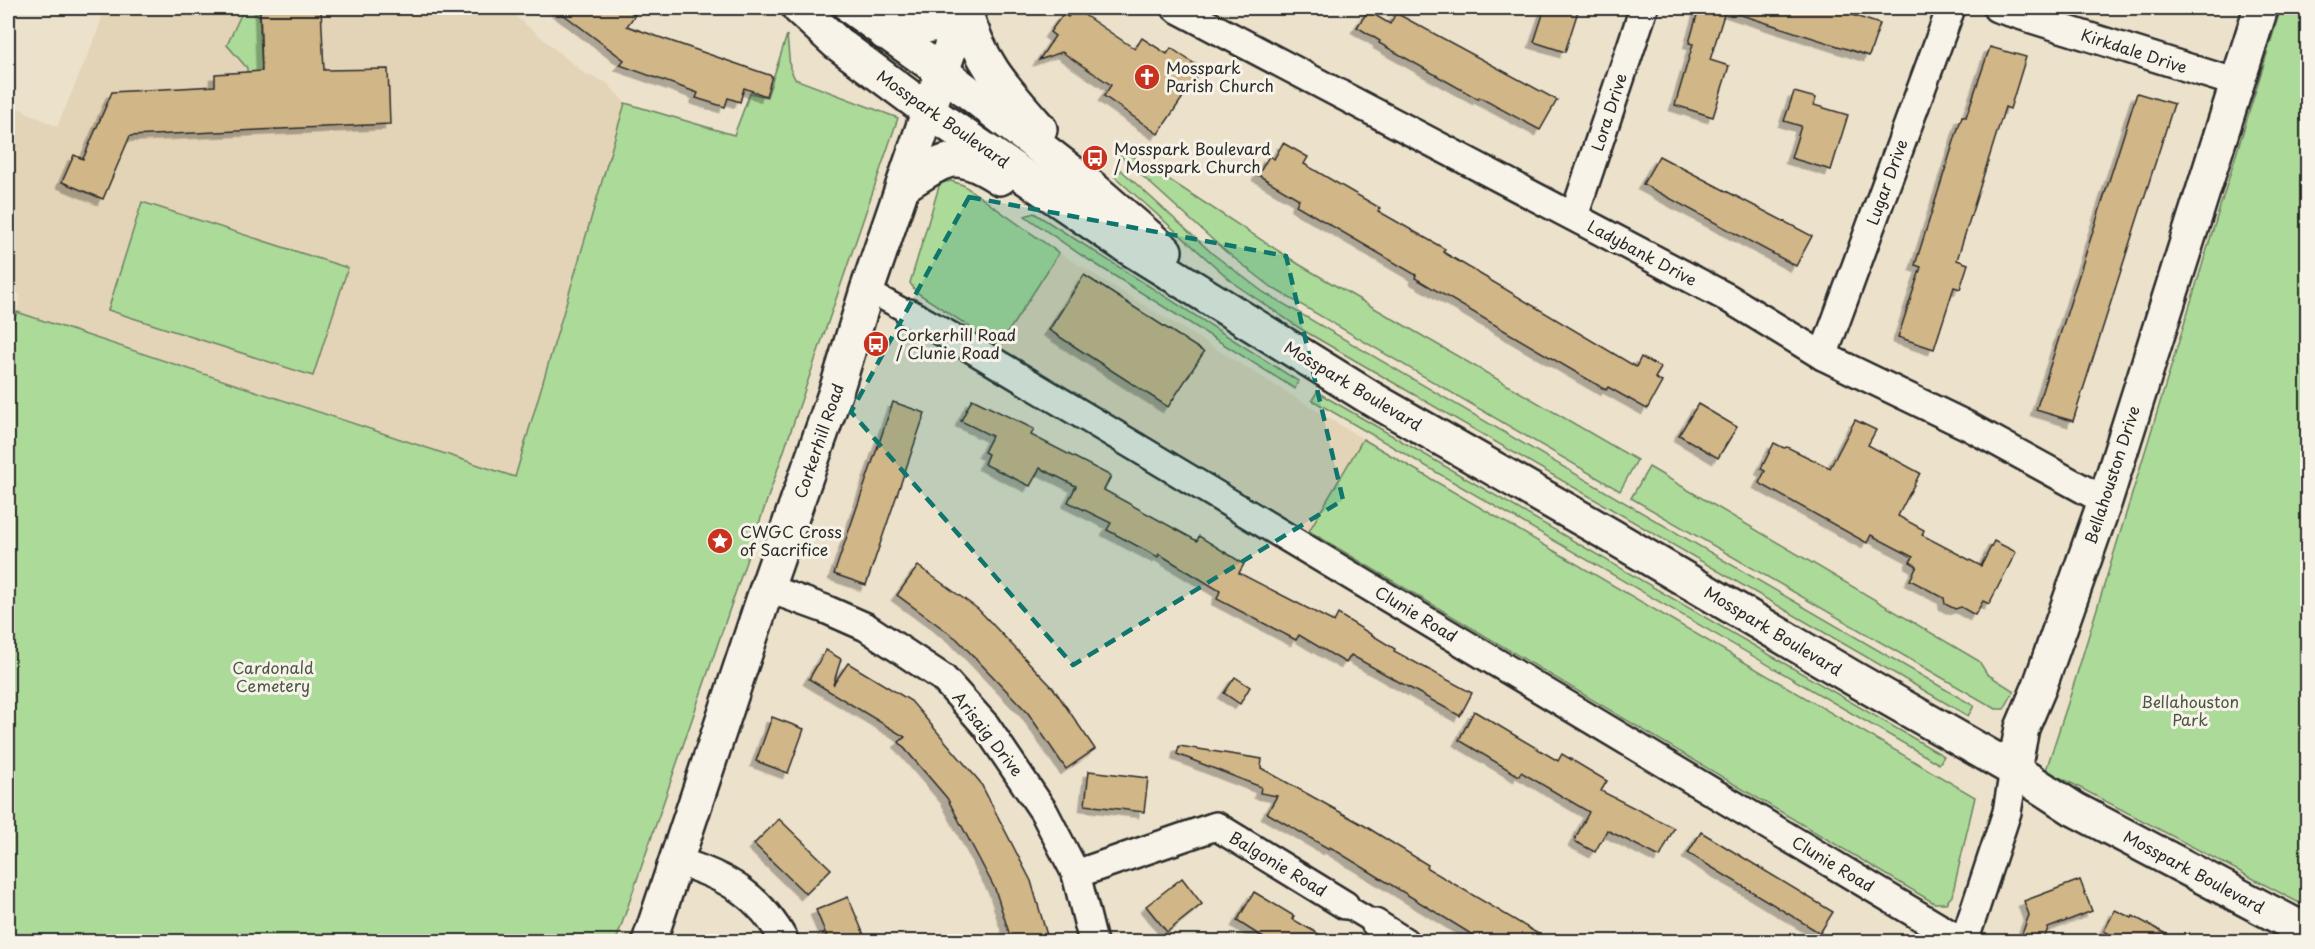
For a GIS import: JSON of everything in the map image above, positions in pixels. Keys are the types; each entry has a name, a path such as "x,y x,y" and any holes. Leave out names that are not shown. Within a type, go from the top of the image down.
{"street":[{"name":"Mosspark Boulevard","path":"799,8 837,43 927,110 1123,244 1369,397 2014,770 2074,809 2307,932"},
{"name":"Mosspark Boulevard","path":"852,8 941,71 1090,186 1244,320"},
{"name":"Corkerhill Road","path":"649,942 963,8"},
{"path":"885,33 932,25 963,8 973,37 991,71 1090,186"},
{"name":"Ladybank Drive","path":"1176,8 1728,298 1823,356 1968,426 2105,501"},
{"name":"Lora Drive","path":"1574,216 1644,8"},
{"name":"Lugar Drive","path":"1823,356 1951,8"},
{"name":"Kirkdale Drive","path":"1997,8 2237,83"},
{"name":"Bellahouston Drive","path":"1964,942 2007,812 2022,728 2039,688 2105,501 2261,8"},
{"path":"903,186 937,165 950,160 963,159 986,169 1061,216 1123,244"},
{"name":"Clunie Road","path":"867,290 964,344 1964,942"},
{"name":"Arisaig Drive","path":"767,588 866,627 943,678 986,726 1044,812 1076,874 1093,942"},
{"name":"Balgonie Road","path":"1076,874 1216,826 1405,942"},
{"path":"676,861 710,871 749,894 774,921 785,942"}],"highlighted area":[{"path":"969,197 1286,256 1343,500 1073,665 851,412"}],"shaded area":[{"path":"105,8 506,8 585,74 607,83 625,103 515,477 17,312 20,296 8,282 8,103 57,127 95,38"},
{"path":"1059,253 1363,439 1309,531 999,346"}],"green space":[{"path":"244,8 259,8 262,76 247,76 247,68 227,45"},
{"name":"Bellahouston Park","path":"2281,8 2308,8 2307,907 2046,770"},
{"name":"Cardonald Cemetery","path":"787,35 790,68 795,79 898,118 616,941 8,941 8,340 17,312 515,477 625,103 734,135 750,93 767,97"},
{"path":"1122,149 1300,265 1637,460 1620,491 1274,289 1225,251 1117,153"},
{"path":"1121,170 1213,254 1263,292 1974,706 1968,716 1301,329 1236,285 1115,177"},
{"path":"951,181 963,185 1059,253 999,346 916,292 910,283 940,183"},
{"path":"142,202 348,268 313,376 108,310"},
{"path":"1034,213 1298,381 1295,389 1081,255 1025,216"},
{"path":"1317,392 1944,756 1939,764 1312,400"},
{"path":"1363,439 1975,797 1952,896 1946,903 1934,903 1309,531"},
{"path":"1649,467 1979,661 1987,674 2014,691 2004,709 1996,709 1631,498"}],"building":[{"path":"260,8 321,8 324,70 388,69 390,124 130,136 103,199 62,182 74,155 83,159 112,92 215,86 215,74 262,71"},
{"path":"555,8 624,8 635,15 627,26 772,76 766,96 744,88 740,102 728,98 725,107 696,98 698,93 620,65 624,60"},
{"name":"Mosspark Parish Church","path":"1074,8 1135,49 1142,38 1167,54 1171,48 1202,69 1158,134 1104,96 1111,85 1062,52 1039,60 1055,36 1050,32 1063,14 1068,17"},
{"path":"1545,8 1579,8 1565,52 1534,42"},
{"path":"1699,8 1726,8 1710,60 1729,66 1713,117 1675,105 1693,44 1689,43"},
{"path":"1730,8 1830,8 1880,24 1869,56 1729,11"},
{"path":"1368,11 1390,24 1396,13 1557,100 1540,130 1479,97 1478,99 1379,43 1380,41 1357,27"},
{"path":"1990,47 2026,57 2010,109 2005,107 1957,260 1968,264 1960,289 1954,287 1934,349 1898,337 1921,267 1915,265 1962,116 1966,117"},
{"path":"1794,92 1816,98 1814,105 1848,115 1831,170 1791,158 1801,126 1784,121"},
{"path":"2137,93 2174,104 2073,421 2036,410"},
{"path":"1283,143 1308,157 1304,164 1380,208 1378,211 1445,249 1443,252 1636,367 1641,357 1661,368 1655,378 1662,382 1647,409 1608,387 1606,390 1296,205 1299,199 1258,175 1269,156 1274,159"},
{"path":"1659,156 1812,236 1796,266 1643,184"},
{"path":"1084,275 1204,352 1168,407 1049,330"},
{"path":"972,399 1034,429 1031,435 1111,476 1104,490 1197,541 1199,536 1244,564 1239,573 1334,622 1338,614 1395,649 1394,651 1472,693 1460,716 1351,655 1346,663 1299,635 1296,640 1217,599 1220,591 1159,554 1158,557 1107,530 1111,523 1068,502 1076,486 1040,468 1030,486 984,464 988,454 984,452 992,436 961,421"},
{"path":"893,402 925,413 866,585 834,574"},
{"path":"1698,404 1737,427 1718,458 1679,435"},
{"path":"1855,420 1876,430 1868,445 1920,473 1898,516 1924,530 1922,535 1981,566 1994,541 2016,552 1989,604 1983,601 1975,615 1961,607 1955,609 1945,604 1944,598 1910,580 1917,566 1910,562 1913,557 1871,535 1867,543 1759,483 1765,471 1761,469 1774,443 1830,468"},
{"path":"918,566 978,609 1054,689 1095,749 1066,769 1028,713 957,639 897,595"},
{"path":"826,650 841,659 833,685 848,663 911,701 980,782 1031,881 1049,942 1012,942 995,889 947,798 899,742 905,737 809,679"},
{"path":"1235,677 1250,687 1240,704 1224,693"},
{"path":"1474,711 1558,761 1562,754 1607,781 1601,791 1674,828 1660,857 1607,830 1595,852 1574,841 1589,812 1521,772 1519,776 1459,740"},
{"path":"772,717 804,729 788,773 756,761"},
{"path":"1179,746 1262,759 1261,768 1365,826 1428,865 1427,868 1552,942 1484,942 1330,847 1329,849 1267,813 1277,796 1260,793 1261,787 1177,754"},
{"path":"1089,771 1148,778 1144,812 1085,805"},
{"path":"779,819 831,869 806,894 754,844"},
{"path":"1701,832 1833,912 1820,933 1688,853"},
{"path":"1182,878 1202,904 1167,932 1146,906"},
{"path":"2080,880 2092,911 2048,928 2043,942 2019,942 2029,915 2024,901"},
{"path":"1254,892 1294,916 1292,919 1333,942 1270,942 1237,921"},
{"path":"848,897 867,942 829,942 816,910"},
{"path":"2115,910 2132,918 2133,916 2181,942 2125,942 2104,931"}],"place":[{"name":"Mosspark Parish Church","path":"1147,77"},
{"name":"Mosspark Boulevard / Mosspark Church","path":"1095,158"},
{"name":"Corkerhill Road / Clunie Road","path":"876,344"},
{"name":"CWGC Cross of Sacrifice","path":"720,541"}]}
